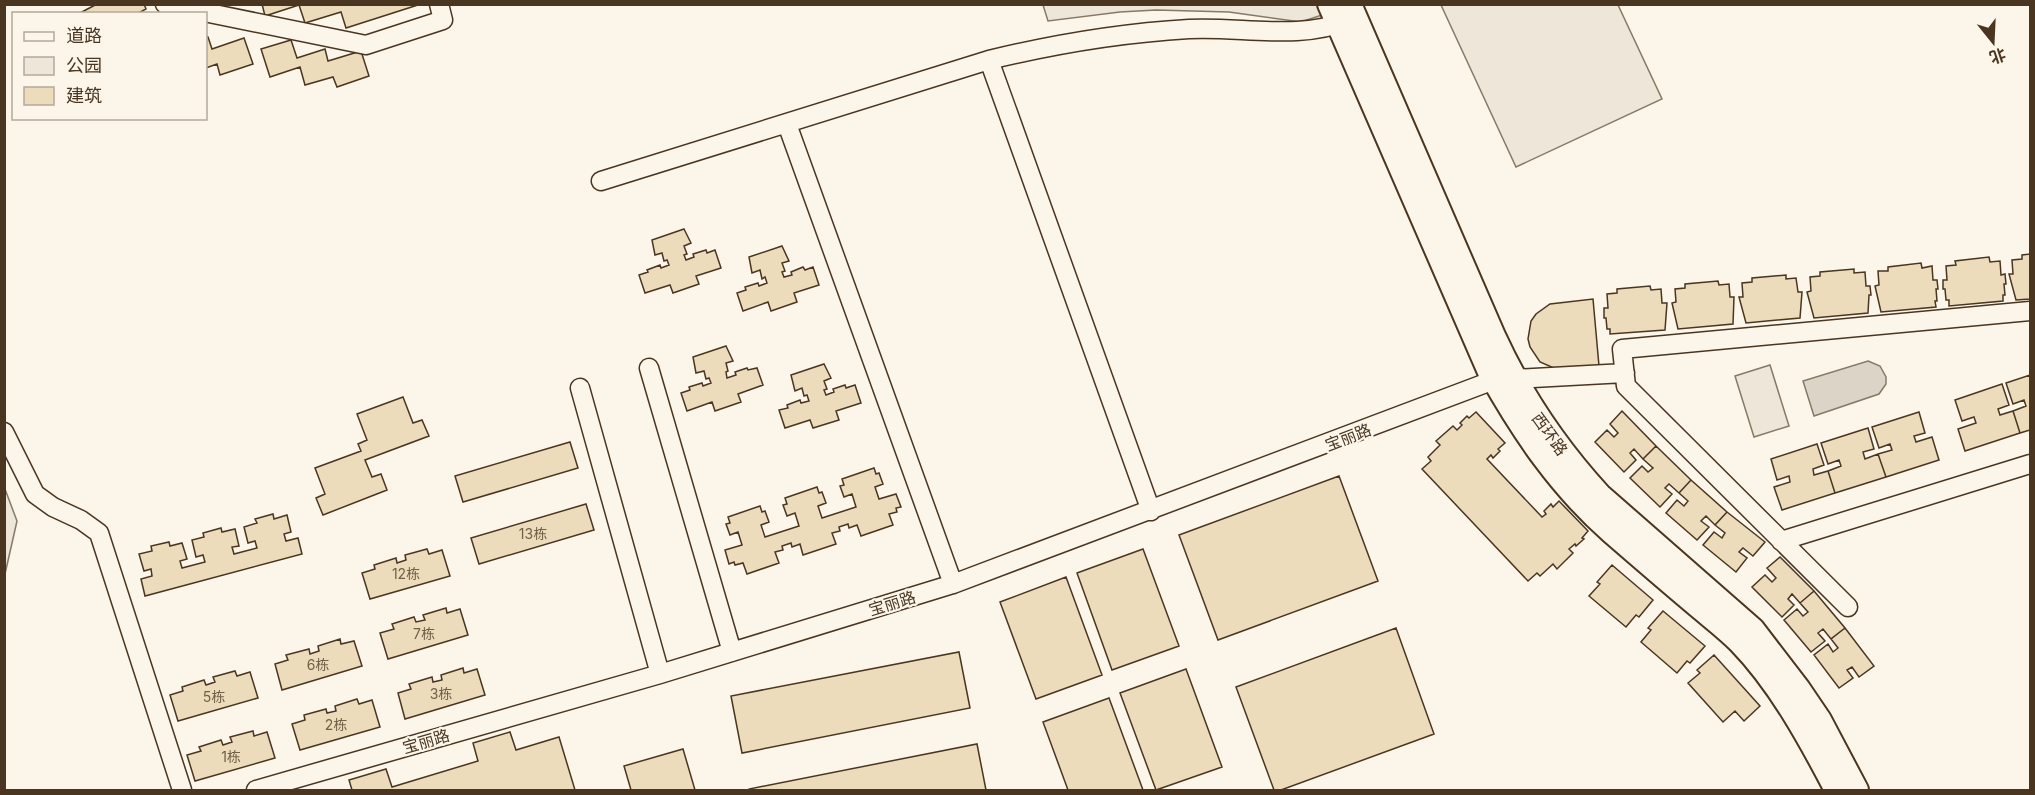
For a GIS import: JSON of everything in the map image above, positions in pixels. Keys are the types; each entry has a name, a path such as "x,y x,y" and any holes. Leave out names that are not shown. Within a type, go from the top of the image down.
{"main road":[{"name":"西环路","path":"1343,12 1504,380 1524,431 1543,458 1579,500 1610,531 1739,642 1794,715 1836,790"},
{"name":"西环路","path":"1504,380 1600,495 1753,629 1815,712 1857,790"}],"street":[{"path":"165,4 204,12"},
{"path":"207,13 366,45 443,20 439,4"},
{"path":"601,181 989,60 1059,44 1141,32 1192,29 1295,31 1343,12"},
{"path":"989,60 1151,511"},
{"path":"787,124 953,584"},
{"path":"1848,607 1626,386 1623,349 2031,311"},
{"path":"649,368 732,652"},
{"name":"宝丽路","path":"256,790 660,674 953,584 1504,380 1624,373"},
{"path":"580,388 660,674"},
{"path":"4,432 35,494 99,533 182,790"},
{"path":"1781,541 2031,464"}],"green space":[{"path":"1317,4 1322,15 1301,22 1229,12 1156,10 1048,21 1043,5"},
{"path":"1441,5 1618,5 1662,99 1516,167"},
{"path":"1770,365 1789,426 1754,437 1735,376"},
{"path":"4,489 17,521 5,574"}],"shaded area":[{"path":"1868,361 1880,366 1886,377 1886,384 1879,394 1814,416 1803,381"}],"building":[{"path":"97,4 144,4 146,9 141,12 82,12"},
{"path":"262,4 421,4 346,28 341,12 305,23 299,5 265,16"},
{"path":"207,37 212,49 244,38 253,64 220,75 217,64 207,68"},
{"path":"291,40 297,58 325,49 328,61 361,51 369,76 337,87 333,77 305,85 300,67 270,77 261,49"},
{"path":"684,229 691,243 684,246 687,254 684,255 686,260 694,257 693,254 715,250 721,268 696,276 699,284 673,293 670,285 645,293 639,275 660,265 661,268 669,265 667,260 664,261 662,253 655,255 652,240"},
{"path":"782,246 789,261 782,263 785,271 782,272 784,277 792,275 791,272 803,267 805,270 813,267 819,285 794,293 797,302 771,311 768,302 743,311 737,293 746,290 745,287 767,283 765,277 762,279 760,270 752,273 749,257"},
{"path":"2030,254 2030,299 2016,300 2009,274 2013,274 2012,260 2022,259 2022,255"},
{"path":"1989,257 1990,262 2000,261 2001,275 2005,274 2003,301 1949,306 1949,300 1946,300 1945,289 1943,289 1943,280 1947,280 1946,266 1956,265 1955,261"},
{"path":"1921,263 1922,268 1932,266 1933,280 1937,280 1936,307 1881,312 1875,286 1879,285 1878,271 1888,271 1888,267"},
{"path":"1854,269 1854,273 1865,272 1866,286 1870,286 1868,313 1814,318 1807,292 1811,291 1810,277 1820,276 1820,272"},
{"path":"1786,275 1786,279 1796,278 1798,292 1802,292 1800,318 1746,323 1739,297 1743,297 1742,283 1752,282 1752,278"},
{"path":"1718,281 1719,285 1729,284 1730,297 1734,297 1733,324 1678,329 1672,303 1676,302 1675,289 1685,288 1685,284"},
{"path":"1650,286 1651,290 1661,289 1662,303 1667,303 1665,330 1610,334 1606,318 1604,318 1604,308 1608,308 1607,294 1617,293 1617,289"},
{"path":"1593,299 1599,366 1556,369 1540,362 1530,347 1528,339 1531,321 1536,314 1550,304"},
{"path":"726,346 733,361 726,363 727,378 747,368 748,370 757,368 763,385 738,394 741,402 715,411 712,402 687,411 681,393 690,390 689,387 711,383 709,378 706,379 704,371 696,373 693,357"},
{"path":"824,364 831,378 824,381 827,389 824,390 826,395 834,392 833,389 855,385 861,403 836,411 839,420 813,428 810,420 785,428 779,410 788,408 787,405 800,400 801,403 809,401 807,395 804,396 802,388 795,391 791,375"},
{"path":"2030,375 2030,430 2020,433 2013,411 2026,406 2024,400 2013,404 2006,383"},
{"path":"2002,384 2009,405 1998,409 2000,415 2013,411 2020,433 1965,451 1958,429 1976,423 1974,417 1962,421 1955,400"},
{"path":"403,397 413,423 422,420 429,436 365,460 372,477 381,474 387,490 323,515 316,498 325,494 315,468 361,451 358,444 367,440 357,414"},
{"path":"1622,411 1656,446 1643,459 1634,449 1630,453 1636,460 1624,472 1595,442 1607,430 1614,437 1618,433 1610,424"},
{"path":"1476,412 1505,443 1493,458 1491,455 1487,459 1542,517 1551,504 1553,507 1559,501 1588,531 1582,538 1584,539 1569,549 1573,553 1557,569 1553,564 1540,576 1537,573 1528,581 1422,469 1431,461 1428,457 1440,445 1436,441 1453,426 1457,430 1467,416 1469,418"},
{"path":"1919,412 1925,433 1914,436 1916,442 1932,437 1939,460 1886,477 1878,454 1892,450 1890,444 1879,448 1872,427"},
{"path":"1868,428 1874,449 1863,452 1865,459 1878,454 1886,477 1835,493 1828,471 1841,466 1839,460 1828,464 1821,443"},
{"path":"570,442 578,468 463,502 455,476"},
{"path":"1817,444 1824,465 1813,469 1814,475 1828,471 1835,493 1782,510 1774,487 1790,482 1789,476 1777,480 1771,459"},
{"path":"1656,446 1691,480 1679,493 1669,484 1665,488 1672,494 1660,507 1630,478 1642,466 1648,472 1653,468 1643,459"},
{"path":"874,468 876,474 879,473 883,484 875,487 879,499 896,494 901,507 896,508 897,512 889,514 893,525 861,536 857,525 849,528 848,524 839,527 840,531 832,533 836,544 803,555 800,544 792,547 791,543 782,546 783,550 775,552 779,563 747,574 743,563 729,564 725,550 742,545 738,532 730,535 726,524 730,523 728,517 760,506 762,512 765,511 769,522 761,525 765,537 799,526 795,513 787,516 783,505 787,504 785,498 817,487 819,493 822,492 826,503 818,506 822,518 856,507 852,494 844,497 840,486 844,485 842,479"},
{"path":"1339,476 1378,581 1218,640 1179,535"},
{"path":"1691,480 1727,512 1715,525 1706,516 1701,521 1709,527 1697,540 1666,513 1677,500 1684,506 1688,501 1679,493"},
{"path":"586,504 594,530 479,564 471,538"},
{"path":"1727,512 1765,542 1753,556 1743,548 1739,552 1747,558 1736,572 1703,545 1714,532 1722,538 1725,533 1715,525"},
{"path":"273,514 274,519 287,515 291,532 284,534 286,541 298,538 302,554 145,596 141,579 152,576 151,569 144,571 139,554 152,551 151,546 169,542 170,546 182,543 187,559 180,561 182,568 205,562 203,555 196,557 192,540 204,537 203,533 221,528 222,532 235,529 239,546 232,547 234,554 257,548 255,541 248,543 244,527 257,523 255,519"},
{"path":"427,549 429,554 442,550 450,576 370,599 362,573 375,569 374,565 396,558 397,563 406,560 405,555"},
{"path":"1143,549 1179,646 1112,670 1077,573"},
{"path":"1780,557 1814,591 1800,603 1792,594 1788,599 1794,605 1782,617 1752,587 1765,575 1772,582 1776,578 1767,568"},
{"path":"1612,565 1653,600 1639,617 1636,615 1626,627 1589,596 1600,584 1597,582"},
{"path":"1066,577 1102,675 1036,699 1000,602"},
{"path":"1814,591 1845,628 1831,639 1823,629 1818,633 1825,641 1811,652 1784,620 1797,609 1803,616 1808,612 1800,603"},
{"path":"446,608 447,613 460,609 468,635 388,659 380,633 394,629 392,624 414,617 416,622 425,620 423,615"},
{"path":"1663,611 1705,646 1690,663 1687,661 1677,673 1641,642 1651,630 1648,628"},
{"path":"1396,628 1434,734 1281,790 1274,790 1236,687"},
{"path":"1845,628 1874,666 1859,677 1852,667 1847,670 1853,678 1839,688 1814,655 1828,644 1833,652 1838,648 1831,639"},
{"path":"340,639 341,644 354,641 362,666 282,690 275,664 288,660 286,655 309,649 310,654 319,651 318,646"},
{"path":"959,652 970,708 742,753 731,696"},
{"path":"1714,655 1760,706 1744,721 1735,711 1723,722 1688,683 1700,673 1697,670"},
{"path":"463,668 464,673 477,669 485,695 405,719 398,693 411,689 409,684 432,677 433,682 442,680 441,675"},
{"path":"1186,669 1222,767 1156,790 1120,693"},
{"path":"235,671 237,676 250,672 258,698 178,721 170,695 183,691 182,687 204,680 206,685 215,682 213,677"},
{"path":"1109,698 1143,790 1068,790 1043,722"},
{"path":"357,699 359,704 372,700 380,727 300,750 292,724 305,720 304,715 326,709 327,713 336,711 335,706"},
{"path":"253,731 254,736 267,732 275,758 195,781 187,755 201,751 199,747 221,740 223,745 232,742 230,737"},
{"path":"510,732 516,750 559,737 575,790 352,790 349,780 386,769 392,787 478,761 473,743"},
{"path":"977,744 986,790 749,790 749,789"},
{"path":"683,749 695,790 631,790 624,766"}]}
